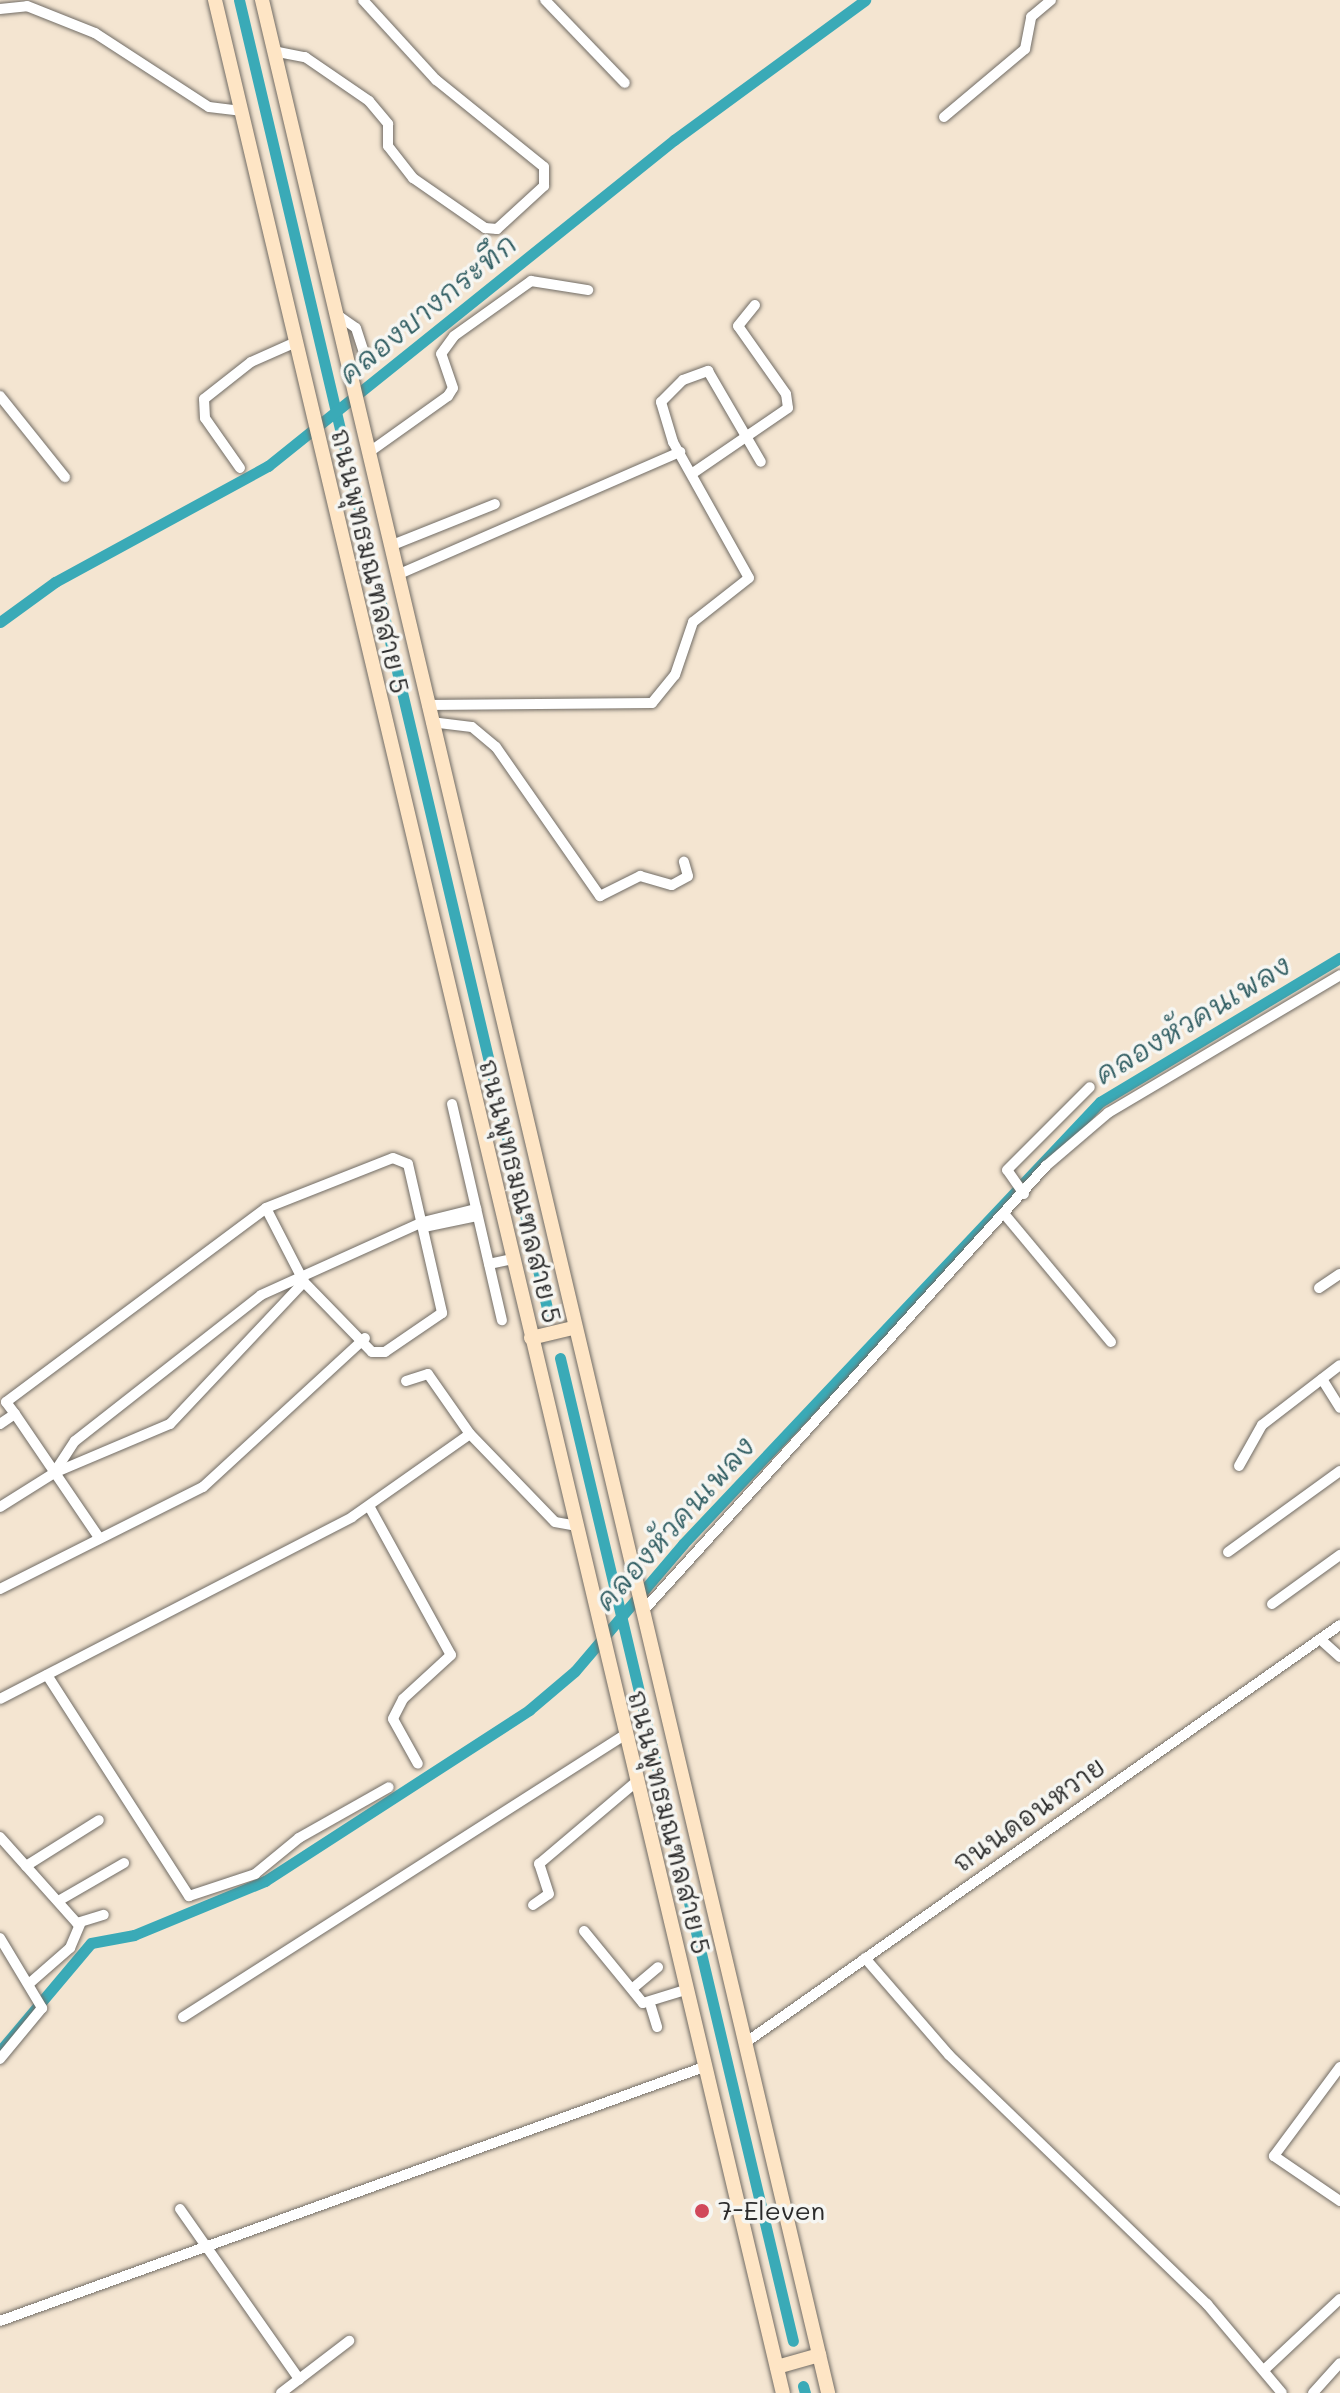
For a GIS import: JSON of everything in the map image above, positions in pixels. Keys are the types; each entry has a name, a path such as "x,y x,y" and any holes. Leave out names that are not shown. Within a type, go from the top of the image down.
{"main road":[{"name":"ถนนพุทธมณฑลสาย 5","path":"215,0 531,1338 572,1525 783,2393"},
{"name":"ถนนพุทธมณฑลสาย 5","path":"262,0 573,1328 828,2393"},
{"path":"531,1338 573,1328"},
{"path":"777,2367 819,2355"}],"street":[{"path":"273,51 305,57 369,101 388,124 388,146 413,178 485,228 497,229 544,186 544,167 436,80 363,0"},
{"path":"545,0 625,83"},
{"path":"944,117 1025,49 1031,17 1051,0"},
{"path":"0,9 27,6 75,25 209,107 241,111"},
{"path":"368,453 448,396 453,388 441,354 454,336 531,281 588,290"},
{"path":"693,473 781,416 789,401 738,326 755,305"},
{"path":"336,314 356,328 365,356"},
{"path":"240,468 205,418 204,399 251,362 296,342"},
{"path":"427,705 641,707 664,694 693,622 749,578 680,452 661,402 698,372 715,377 761,462"},
{"path":"0,396 65,477"},
{"path":"397,575 680,452"},
{"path":"390,546 495,504"},
{"path":"431,722 472,727 496,747 600,896 640,876 672,885 688,876 684,862"},
{"path":"642,1612 1006,1216 1021,1192 1108,1113 1340,975"},
{"path":"1021,1192 1009,1181 1007,1170 1090,1087"},
{"path":"452,1104 502,1320"},
{"path":"98,1536 3,1398 266,1208 402,1158 442,1313 379,1354 304,1282 266,1208"},
{"path":"54,1473 75,1441 261,1295 304,1282 421,1225 477,1212"},
{"path":"1006,1216 1111,1342"},
{"path":"489,1264 512,1259"},
{"path":"1319,1288 1340,1274"},
{"path":"0,1507 54,1473 170,1424 304,1282"},
{"path":"0,1589 221,1475 365,1338"},
{"path":"1239,1466 1254,1433 1340,1365"},
{"path":"406,1381 428,1374 470,1434 555,1522 572,1525"},
{"path":"1322,1379 1340,1408"},
{"path":"0,1424 15,1414"},
{"path":"0,1699 369,1506 470,1434"},
{"path":"1228,1552 1340,1471"},
{"path":"369,1506 451,1655 403,1699 393,1719 418,1764"},
{"path":"1272,1604 1340,1555"},
{"name":"ถนนดอนหวาย","path":"745,2043 1340,1625"},
{"path":"1320,1639 1340,1657"},
{"path":"47,1675 189,1896 262,1870 299,1838 389,1787"},
{"path":"183,2017 623,1736"},
{"path":"533,1905 549,1894 539,1864 635,1783"},
{"path":"26,1866 99,1820"},
{"path":"0,1837 80,1924"},
{"path":"60,1900 124,1863"},
{"path":"31,1982 70,1948 80,1924 104,1915"},
{"path":"584,1931 651,2007 657,2027"},
{"path":"0,1938 31,1982 40,2014 0,2059"},
{"path":"865,1958 949,2055 1035,2131 1264,2370 1282,2393"},
{"path":"632,1989 658,1967"},
{"path":"651,2007 685,1990"},
{"path":"0,2321 704,2067"},
{"path":"1340,2067 1274,2156 1340,2201"},
{"path":"180,2209 299,2379"},
{"path":"1264,2370 1340,2299"},
{"path":"281,2393 349,2341"},
{"path":"1313,2393 1340,2363"}],"waterway":[{"path":"239,0 548,1312"},
{"name":"คลองบางกระทึก","path":"0,622 55,582 268,466 674,140 865,0"},
{"name":"คลองหัวคนเพลง","path":"0,2051 91,1943 134,1935 265,1881 529,1710 575,1671 683,1544 1100,1102 1340,958"},
{"path":"560,1358 793,2341"},
{"path":"803,2386 805,2393"}],"place":[{"name":"7-Eleven","path":"702,2211"}]}
